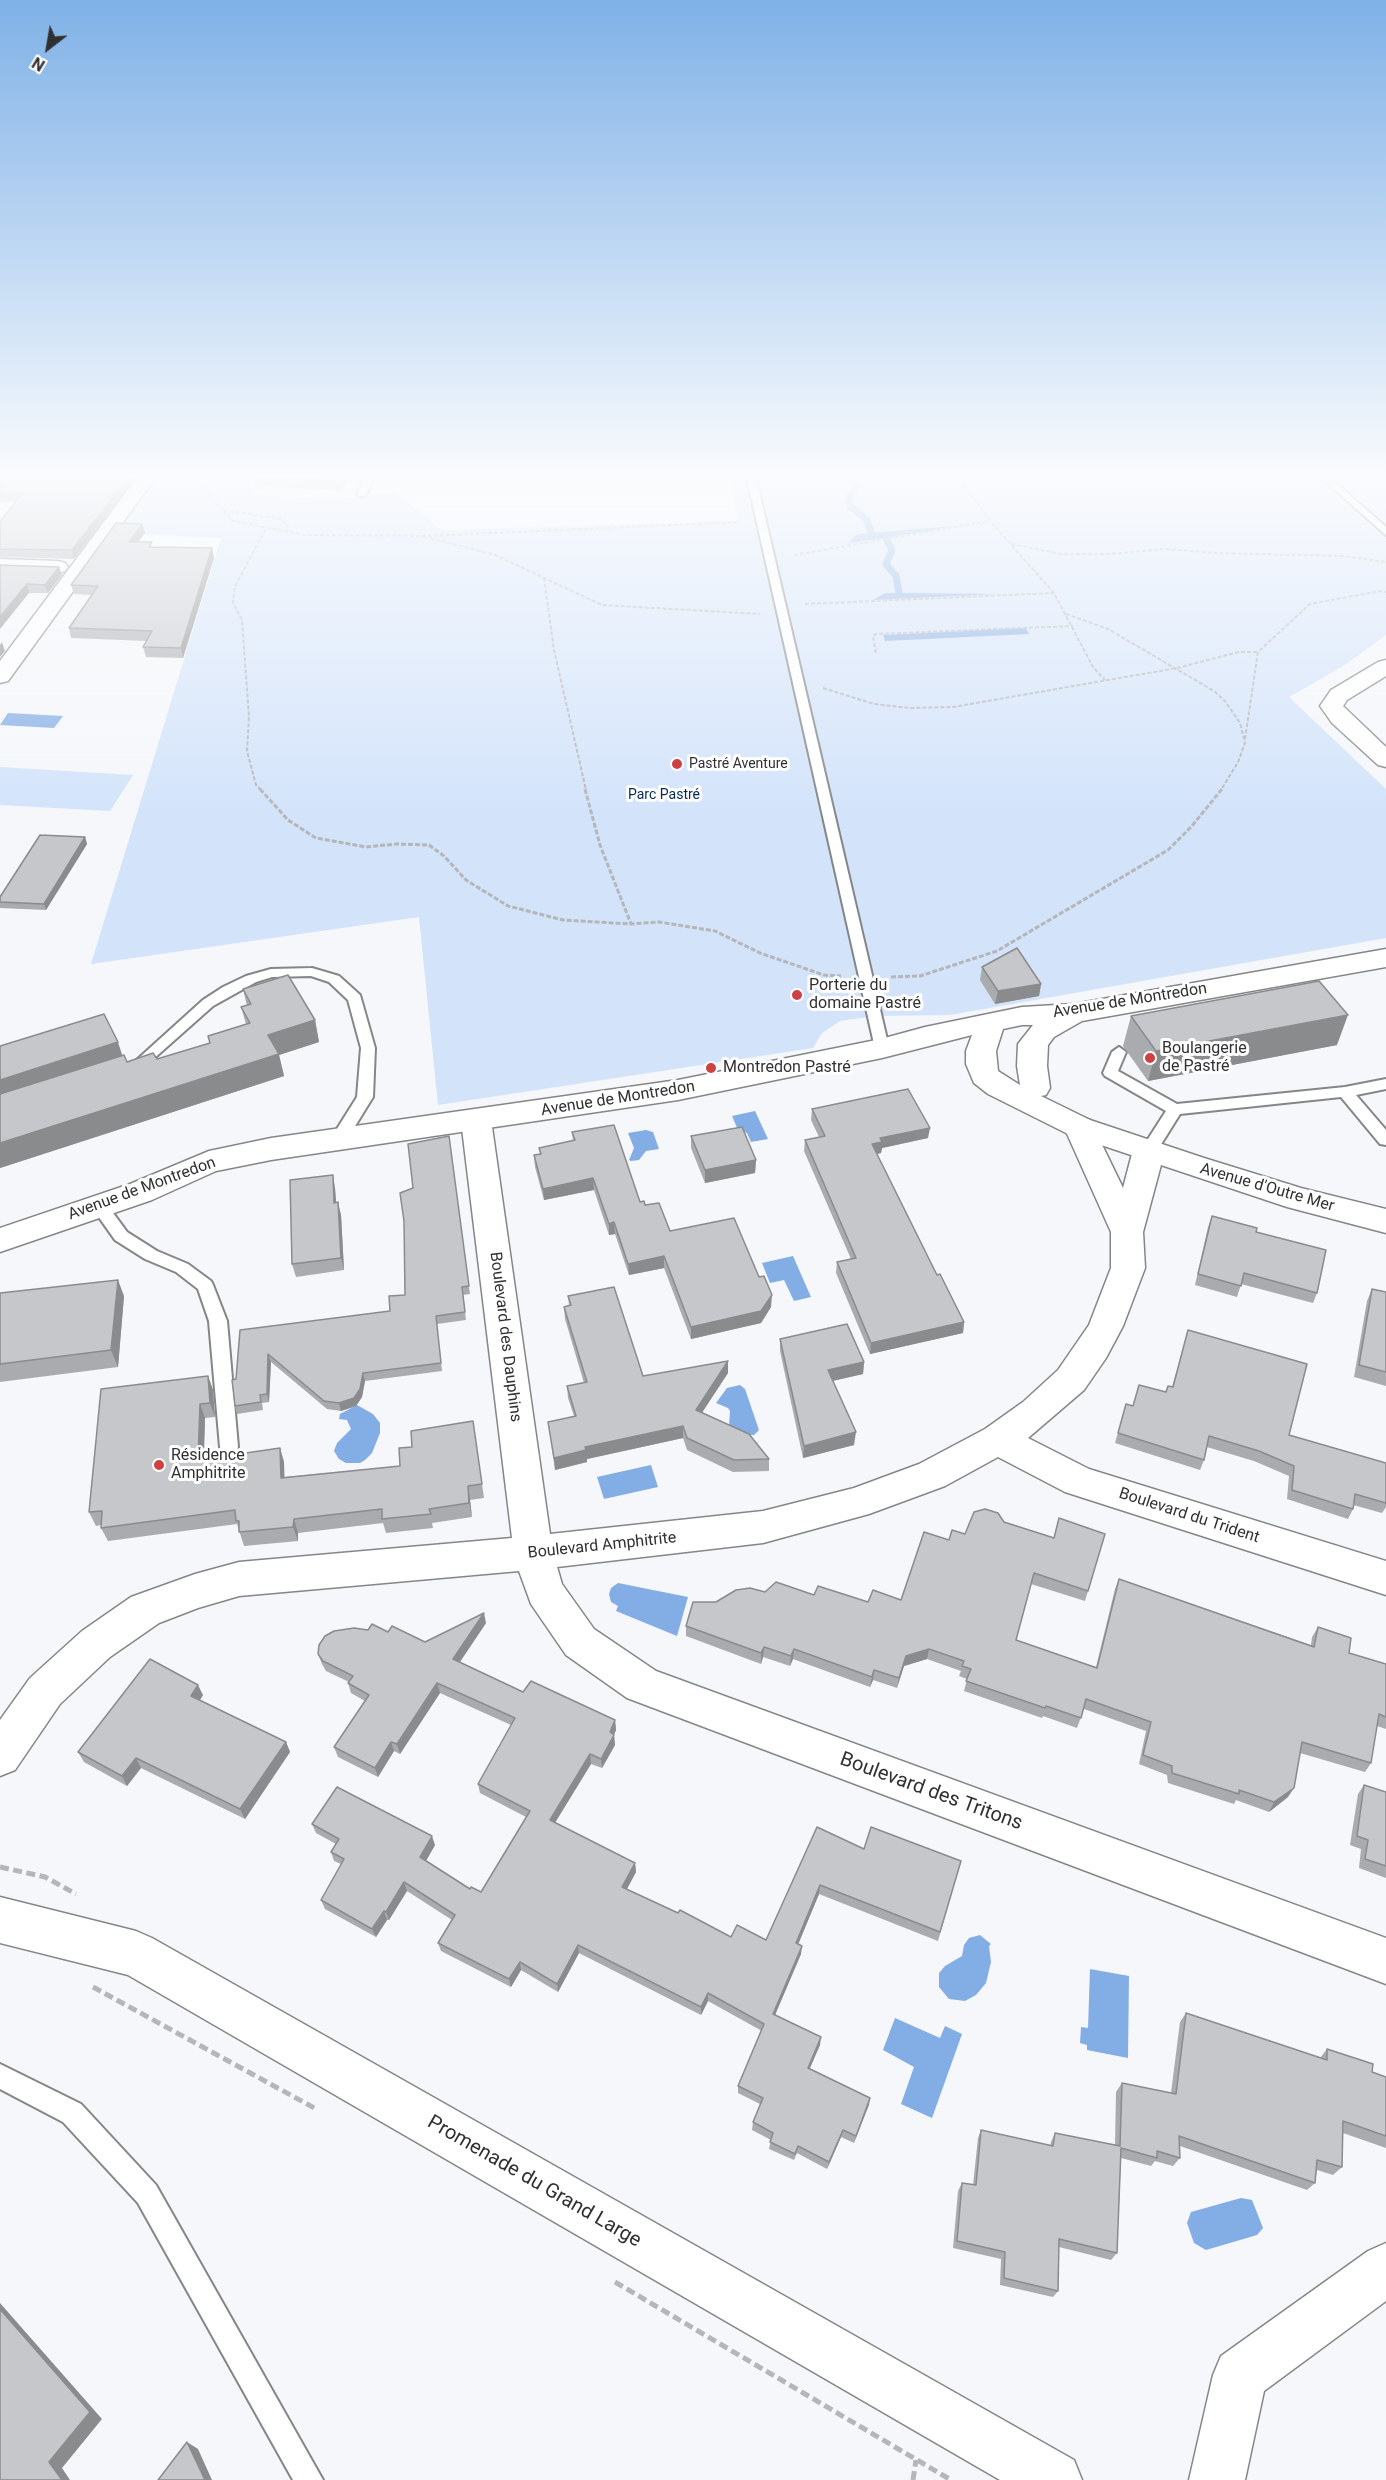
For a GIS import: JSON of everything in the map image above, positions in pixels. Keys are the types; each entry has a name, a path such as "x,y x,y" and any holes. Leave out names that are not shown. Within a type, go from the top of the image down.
{"street":[{"path":"0,676 63,590"},
{"path":"1386,667 1339,695 1331,706 1340,718 1386,760"},
{"name":"Avenue de Montredon","path":"0,1240 141,1192 209,1162 271,1149 678,1090 882,1048 925,1036 1022,1016 1074,1013 1386,958"},
{"path":"1035,1088 1032,1066 1033,1044 1044,1030 1074,1013"},
{"path":"981,1064 981,1051 991,1022"},
{"name":"Avenue d'Outre Mer","path":"882,1048 930,1047 981,1064 1103,1119 1149,1150"},
{"name":"Avenue d'Outre Mer","path":"981,1064 985,1076 999,1087 1079,1127 1298,1199 1386,1221"},
{"name":"Boulevard des Dauphins","path":"476,1120 533,1553"},
{"name":"Boulevard Amphitrite","path":"1079,1127 1127,1232"},
{"name":"Boulevard Amphitrite","path":"0,1756 45,1691 96,1644 145,1610 195,1591 239,1579 533,1553 763,1527 856,1503 932,1475 998,1440 1036,1412 1071,1380 1094,1348 1106,1326 1128,1268 1127,1232 1149,1150"},
{"name":"Boulevard du Trident","path":"998,1440 1078,1481 1386,1578"},
{"name":"Boulevard des Tritons","path":"533,1553 545,1592 580,1642 642,1685 1386,1961"},
{"name":"Promenade du Grand Large","path":"0,1920 136,1954 1054,2480"},
{"path":"1217,2480 1240,2375 1386,2269"}],"lane":[{"path":"776,590 882,1048"},
{"path":"125,1073 145,1061 208,1003 228,990 271,973 312,972 334,979 355,998 368,1048 365,1097 338,1140"},
{"path":"1119,1052 1110,1073 1175,1109 1345,1092 1386,1084"},
{"path":"1345,1092 1386,1140"},
{"path":"1149,1150 1175,1109"},
{"path":"99,1206 121,1236 151,1255 182,1268 205,1285 218,1321 229,1447"},
{"path":"0,2076 72,2113 147,2194 309,2480"}],"path":[{"path":"235,590 233,603 242,620 249,717 247,751 256,785 288,820 316,838 366,847 396,844 429,845 444,856 466,880 508,906 563,920 631,924 658,922 715,931 760,953 824,975 867,978 920,976 997,951 1168,850 1225,785 1245,742 1258,651"},
{"path":"545,590 554,650 574,749 600,845 631,924"},
{"path":"570,590 602,605 781,610 1054,593"},
{"path":"1051,590 1093,666 1106,680"},
{"path":"797,678 874,704 910,708 953,707 1177,668 1239,652 1258,651 1310,604 1380,591 1386,592"},
{"path":"1066,614 1108,629 1199,680 1225,701 1240,723 1245,742"},
{"path":"876,653 873,636 876,634 1072,626"},
{"path":"89,1986 327,2115"},
{"path":"612,2281 951,2480"},
{"path":"913,2480 916,2460"}],"green space":[{"name":"Parc Pastré","path":"205,590 1386,590 1386,635 1345,665 1289,697 1386,789 1386,938 950,1015 876,1016 840,1021 822,1033 813,1048 438,1105 419,917 91,964"},
{"path":"0,767 133,775 110,811 0,805"}],"water":[{"path":"885,593 899,593 997,594 873,600"},
{"path":"1026,628 1029,634 885,641 883,635"},
{"path":"8,713 63,716 54,728 0,725"},
{"path":"755,1111 768,1139 751,1142 747,1133 738,1130 732,1116"},
{"path":"646,1130 653,1132 659,1149 646,1151 639,1160 629,1160 634,1148 628,1133"},
{"path":"793,1256 811,1297 794,1301 784,1280 770,1283 762,1263"},
{"path":"740,1385 745,1389 759,1430 754,1435 748,1435 729,1426 730,1411 716,1403 727,1388"},
{"path":"357,1405 373,1414 380,1423 380,1433 372,1453 365,1460 360,1463 346,1463 339,1459 334,1451 337,1443 351,1429 347,1420 339,1419 340,1414"},
{"path":"651,1465 658,1487 604,1499 597,1477"},
{"path":"618,1583 688,1597 677,1636 616,1611 618,1606 611,1602 609,1594 611,1588"},
{"path":"980,1935 991,1944 989,1946 991,1962 986,1983 976,1995 965,2001 949,1999 939,1987 939,1973 945,1966 962,1956 964,1945 969,1938"},
{"path":"1090,1969 1129,1976 1128,2058 1087,2050 1087,2045 1080,2043 1081,2027 1088,2028"},
{"path":"895,2018 940,2038 945,2026 962,2034 932,2118 901,2104 914,2067 883,2050"},
{"path":"1241,2198 1252,2200 1263,2228 1257,2235 1206,2250 1194,2243 1187,2223 1191,2212"}],"building":[{"path":"0,590 22,590 0,617"},
{"path":"95,590 199,590 181,648 143,647 152,631 69,628"},
{"path":"40,835 85,837 44,904 0,902 0,897"},
{"path":"1017,948 1041,984 998,991 982,967"},
{"path":"288,975 315,1020 268,1035 279,1054 0,1143 0,1094 124,1055 127,1062 153,1053 157,1059 210,1043 208,1036 250,1023 241,1007 251,1004 243,989"},
{"path":"1319,981 1348,1015 1156,1051 1131,1016"},
{"path":"104,1014 118,1042 0,1080 0,1046"},
{"path":"908,1089 930,1128 880,1138 882,1142 872,1144 937,1275 940,1274 964,1322 871,1343 837,1262 856,1258 805,1140 825,1136 812,1109"},
{"path":"614,1125 640,1202 644,1201 645,1205 659,1203 670,1231 734,1218 759,1277 764,1276 772,1295 761,1311 691,1327 664,1256 628,1264 614,1222 609,1224 593,1178 543,1189 534,1155 541,1154 539,1148 575,1140 572,1132"},
{"path":"742,1127 756,1160 705,1170 691,1136"},
{"path":"449,1136 469,1286 462,1287 465,1312 436,1316 441,1363 363,1373 360,1389 354,1398 339,1403 324,1401 268,1354 267,1394 260,1395 261,1402 235,1406 232,1380 236,1379 240,1330 390,1311 389,1296 405,1295 404,1221 400,1193 413,1188 408,1144"},
{"path":"333,1175 334,1203 338,1202 341,1258 292,1264 290,1180"},
{"path":"1212,1216 1257,1228 1256,1232 1326,1250 1317,1293 1244,1273 1241,1286 1198,1274"},
{"path":"118,1280 111,1350 0,1364 0,1293"},
{"path":"614,1287 643,1376 728,1361 696,1410 749,1434 769,1459 734,1460 687,1438 683,1426 585,1447 586,1450 554,1458 548,1422 576,1416 567,1386 587,1382 564,1307 571,1305 568,1296"},
{"path":"1372,1289 1386,1292 1386,1372 1359,1365"},
{"path":"847,1324 864,1362 828,1370 856,1432 804,1446 780,1339"},
{"path":"1188,1330 1307,1364 1289,1435 1386,1463 1386,1503 1355,1494 1353,1509 1292,1490 1294,1466 1259,1451 1209,1436 1204,1460 1118,1433 1126,1404 1133,1406 1139,1385 1166,1392 1168,1386 1173,1387"},
{"path":"208,1376 210,1403 200,1404 198,1460 280,1448 281,1478 400,1466 399,1448 412,1447 411,1431 473,1421 482,1484 468,1486 469,1503 429,1509 431,1514 382,1519 382,1509 294,1519 293,1527 239,1532 239,1521 236,1521 235,1510 101,1528 102,1511 89,1512 101,1389"},
{"path":"985,1509 998,1513 1004,1522 1054,1538 1059,1518 1105,1534 1088,1591 1034,1573 1016,1640 1097,1668 1119,1579 1314,1647 1318,1627 1351,1638 1349,1653 1386,1664 1386,1717 1379,1714 1371,1763 1302,1742 1294,1788 1274,1802 1239,1790 1239,1794 1172,1773 1172,1766 1143,1755 1151,1722 1086,1699 1081,1718 1046,1706 1045,1708 966,1681 971,1669 962,1666 964,1661 929,1649 906,1656 899,1678 874,1670 872,1677 794,1649 791,1656 764,1647 761,1653 686,1626 693,1602 716,1602 736,1590 750,1588 765,1592 776,1582 814,1595 818,1586 868,1602 873,1590 901,1600 924,1532 949,1540 952,1530 965,1534 974,1512"},
{"path":"484,1613 453,1659 523,1692 531,1681 615,1720 610,1732 614,1735 601,1759 590,1754 550,1820 635,1863 622,1887 678,1913 680,1910 731,1937 737,1925 766,1940 817,1827 864,1849 871,1827 961,1861 940,1932 820,1885 796,1943 802,1946 773,2014 821,2037 808,2068 870,2098 856,2136 843,2130 829,2162 798,2146 795,2154 770,2142 773,2133 753,2122 763,2098 738,2086 764,2024 708,1993 701,2007 578,1945 557,1984 520,1962 509,1979 438,1943 455,1915 404,1882 386,1912 384,1911 372,1929 321,1900 344,1859 331,1852 339,1839 312,1824 337,1787 432,1836 420,1857 470,1889 471,1887 481,1892 530,1811 478,1784 515,1718 437,1683 397,1744 391,1742 375,1768 334,1747 369,1695 348,1683 353,1676 323,1661 318,1654 319,1645 325,1636 334,1631 354,1628 368,1630 372,1624 388,1632 392,1626 425,1642"},
{"path":"150,1659 198,1685 191,1696 286,1742 240,1809 136,1758 122,1776 78,1752"},
{"path":"1364,1785 1386,1792 1386,1866 1365,1859 1368,1840 1357,1836"},
{"path":"1186,2013 1327,2060 1327,2049 1373,2064 1372,2072 1386,2077 1386,2136 1343,2121 1342,2167 1317,2160 1315,2183 1179,2136 1180,2158 1157,2151 1157,2158 1121,2148 1117,2253 1059,2239 1058,2291 1004,2278 1005,2252 957,2241 962,2183 976,2185 981,2130 1053,2146 1055,2133 1120,2146 1122,2083 1176,2094"},
{"path":"0,2309 90,2412 49,2462 62,2480 0,2480"},
{"path":"187,2442 205,2480 158,2480"}],"place":[{"name":"Pastré Aventure","path":"677,764"},
{"name":"Porterie du domaine Pastré","path":"797,995"},
{"name":"Boulangerie de Pastré","path":"1150,1058"},
{"name":"Montredon Pastré","path":"711,1068"},
{"name":"Résidence Amphitrite","path":"159,1465"}]}
